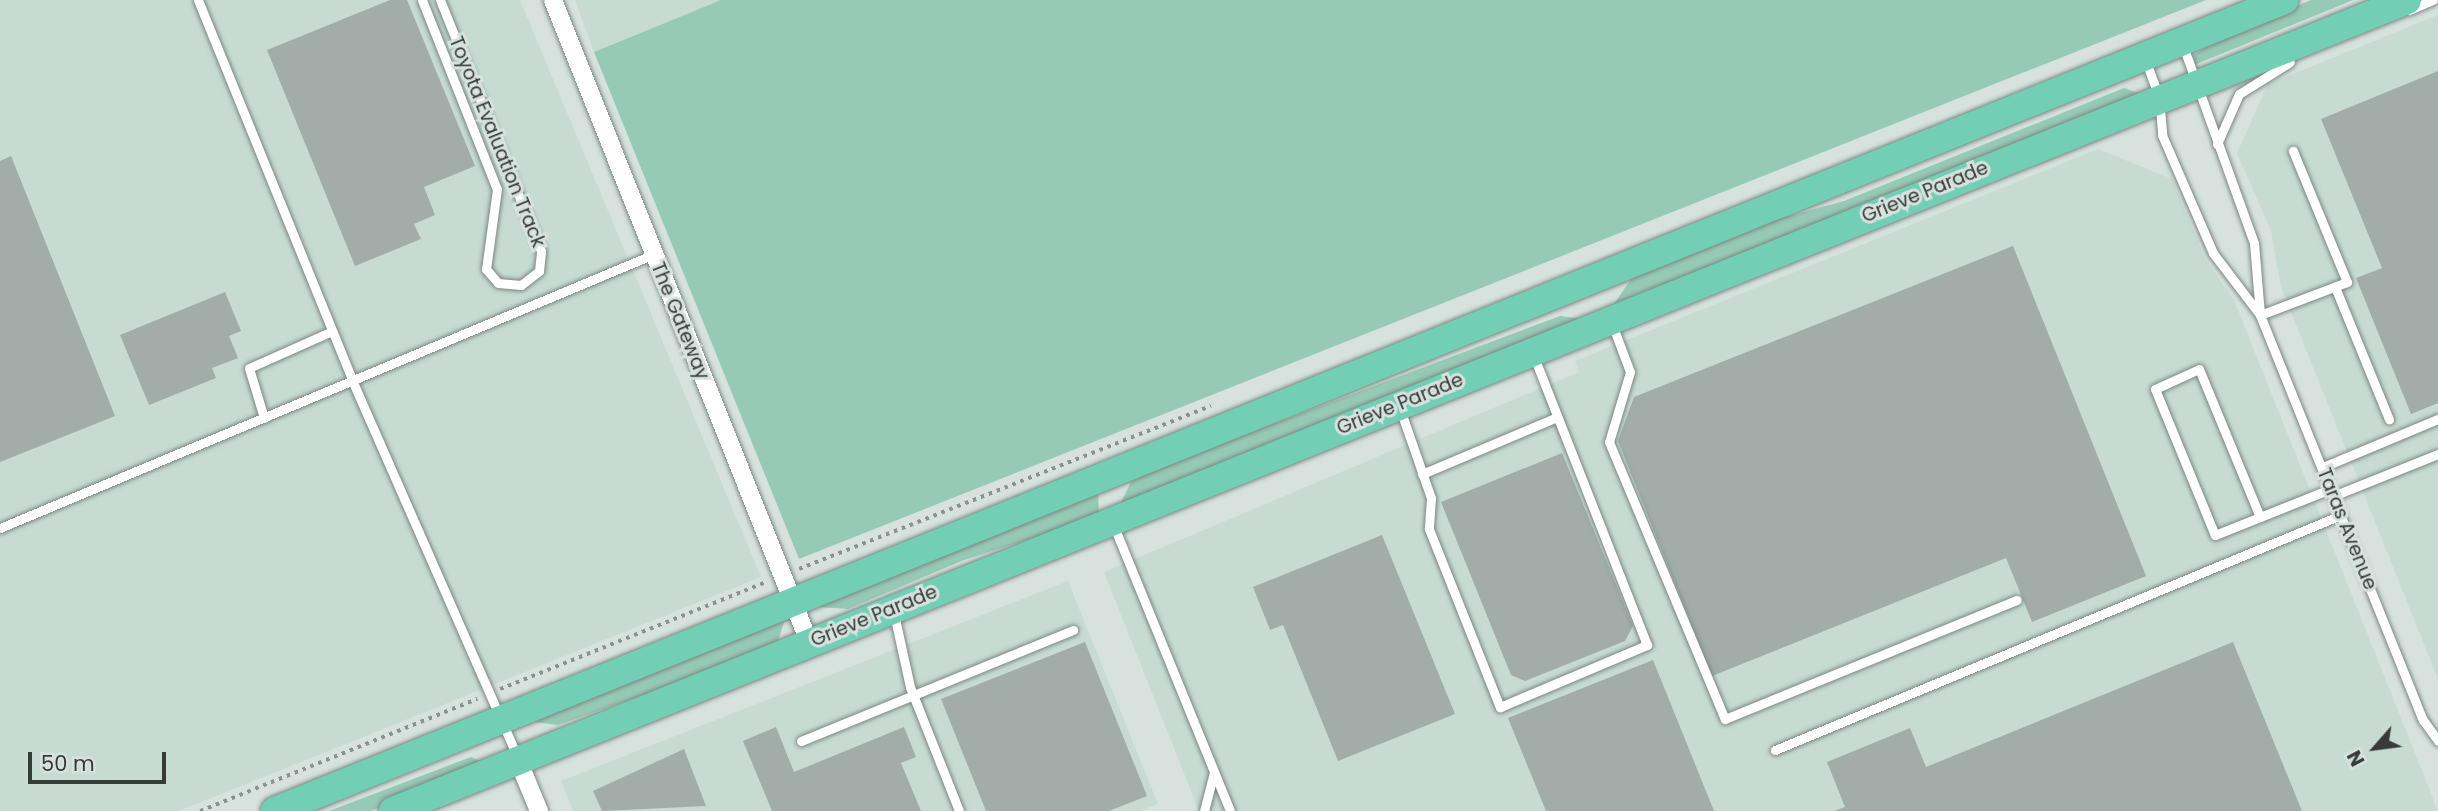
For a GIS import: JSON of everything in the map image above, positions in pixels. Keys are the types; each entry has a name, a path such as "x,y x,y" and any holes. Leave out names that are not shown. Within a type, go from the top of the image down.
{"main road":[{"path":"275,811 501,719 786,588 2145,58 2284,0"},
{"name":"Grieve Parade","path":"393,811 2159,97 2407,0"}],"street":[{"name":"The Gateway","path":"553,0 809,642"},
{"path":"518,760 539,811"}],"lane":[{"path":"198,0 331,331 518,760"},
{"name":"Toyota Evaluation Track","path":"422,0 498,189 483,262 499,283 521,285 539,271 541,251 440,0"},
{"path":"2217,145 2239,94 2264,73 2433,0"},
{"name":"Taras Avenue","path":"2181,41 2254,243 2260,316"},
{"name":"Taras Avenue","path":"2145,58 2159,97 2159,127 2213,253 2260,316 2423,720 2438,741"},
{"path":"2260,316 2347,282 2292,150"},
{"path":"0,528 654,254"},
{"path":"2335,287 2389,419"},
{"path":"1610,319 1630,372 1609,442 1725,719 2017,600"},
{"path":"264,418 249,368 331,331"},
{"path":"1398,405 1431,499 1429,529 1500,707 1647,645 1532,351"},
{"path":"2260,517 2199,369 2155,389 2215,536 2260,517 2438,454"},
{"path":"1422,474 1557,417"},
{"path":"2323,467 2438,419"},
{"path":"1775,750 2341,515"},
{"path":"1112,520 1230,811"},
{"path":"893,608 913,696 959,811"},
{"path":"801,741 1073,630"},
{"path":"1204,811 1214,772"}],"path":[{"path":"200,811 491,693 786,588"}],"shaded area":[{"path":"0,0 520,0 761,577 179,811 0,811"},
{"path":"575,0 721,0 594,52"},
{"path":"2438,15 2438,679 2281,287 2271,231 2237,153 2268,84"},
{"path":"2098,149 2172,179 2205,259 2234,300 2438,811 1199,811 1104,572 1579,372 1575,361"},
{"path":"1068,581 1158,804 1140,811 573,811 561,781"}],"green space":[{"path":"721,0 2206,0 799,559 594,52"},
{"path":"2311,0 2353,0 2194,65 2194,55 2218,39"},
{"path":"2124,88 2142,94 1614,304 1636,272 1763,223 1844,201"},
{"path":"1560,316 1582,319 1119,506 1131,482 1146,472"},
{"path":"1098,489 1099,517 964,560 848,609 818,607"},
{"path":"785,619 778,641 748,658 558,725 533,722"},
{"path":"471,757 480,761 467,772 371,811 329,811"}],"building":[{"path":"390,0 407,0 475,166 424,187 435,215 414,224 421,239 355,266 267,50"},
{"path":"2438,71 2438,403 2411,414 2356,278 2382,268 2321,119"},
{"path":"11,156 115,416 0,462 0,161"},
{"path":"2013,246 2146,576 2032,622 2006,558 1712,676 1618,441 1634,397"},
{"path":"225,292 241,331 229,336 238,358 212,368 216,378 149,405 120,335"},
{"path":"1562,453 1633,626 1625,641 1525,681 1511,675 1441,502"},
{"path":"1382,535 1455,714 1338,761 1283,625 1270,630 1253,587"},
{"path":"1085,642 1147,796 1109,811 986,811 941,699"},
{"path":"2233,642 2302,811 1834,811 1845,807 1827,762 1910,728 1926,767"},
{"path":"1653,660 1714,811 1546,811 1508,718"},
{"path":"776,727 794,772 904,727 916,757 901,763 921,811 772,811 743,741"},
{"path":"684,749 706,806 602,811 593,791"}]}
